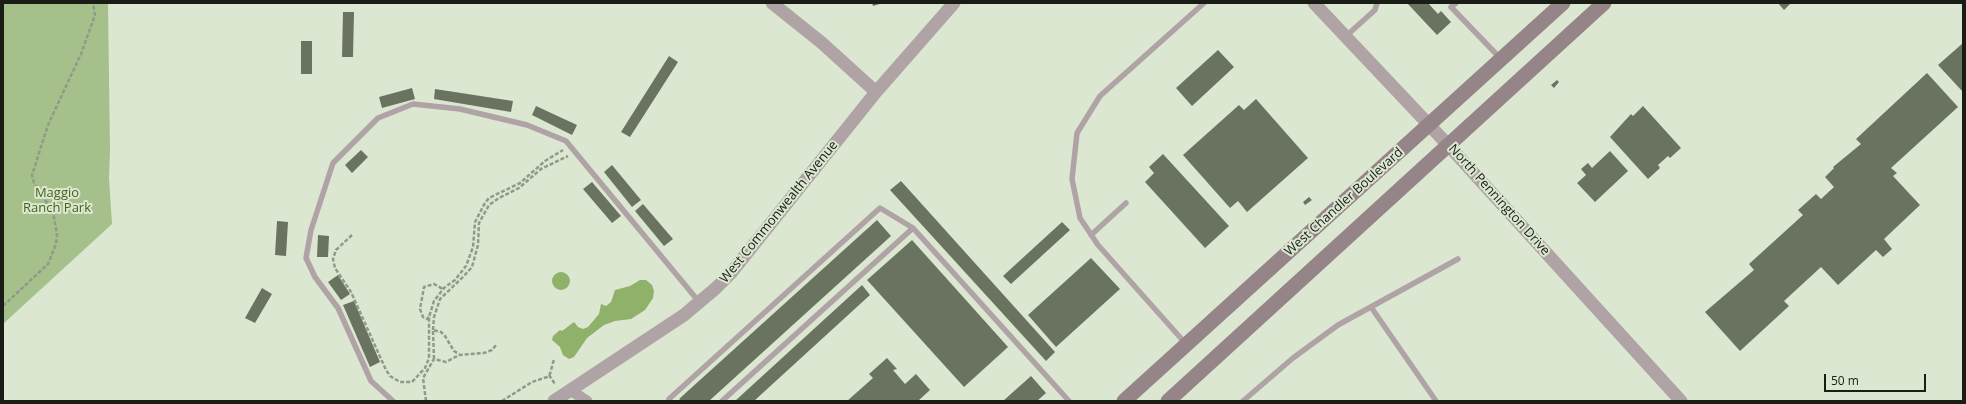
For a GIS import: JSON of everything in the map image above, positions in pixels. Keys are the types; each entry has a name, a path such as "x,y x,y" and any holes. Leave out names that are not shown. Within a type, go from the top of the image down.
{"main road":[{"name":"West Chandler Boulevard","path":"1124,401 1564,3"},
{"path":"1168,401 1604,3"}],"street":[{"path":"772,3 822,43 876,92"},
{"name":"West Commonwealth Avenue","path":"554,401 571,396 700,303 731,273 876,92 954,3"},
{"name":"North Pennington Drive","path":"1314,3 1430,125 1681,401"},
{"path":"571,396 587,401"}],"lane":[{"path":"1186,344 1098,245 1080,218 1072,179 1077,133 1100,96 1204,3"},
{"path":"1346,36 1375,10 1377,3"},
{"path":"1452,4 1501,60"},
{"path":"393,401 372,381 338,308 315,277 306,258 311,230 333,162 378,118 413,104 460,109 527,125 566,142 576,152 700,303"},
{"path":"1091,234 1126,203"},
{"path":"670,401 669,399 880,208 912,228 1069,401"},
{"path":"722,401 912,228"},
{"path":"1243,401 1293,358 1338,325 1458,259"},
{"path":"1371,306 1436,401"}],"path":[{"path":"3,306 48,264 56,244 57,234 53,212 34,183 32,175 48,125 81,54 95,15 93,3"},
{"path":"352,235 336,250 334,264 351,292 380,359 390,376 396,380 412,382 425,368 429,358 429,317 434,302 443,289 455,280 466,266 473,247 475,222 489,198 520,183 544,161 570,146"},
{"path":"426,401 423,378 434,359 434,316 440,299 472,267 478,245 479,223 489,205 519,188 540,169 576,152"},
{"path":"429,317 424,318 420,309 424,287 434,284 443,289"},
{"path":"433,330 441,332 454,351 459,355"},
{"path":"434,359 446,362 459,355 488,352 498,344"},
{"path":"502,401 532,382 549,375 554,365 554,359"},
{"path":"549,375 555,384"}],"green space":[{"name":"Maggio Ranch Park","path":"3,3 108,3 109,178 112,224 3,324"}],"shaded area":[{"path":"557,272 565,272 570,277 568,288 565,290 557,290 552,285 552,277"},
{"path":"640,280 646,280 652,285 654,291 653,298 645,310 631,319 615,321 604,325 587,338 574,357 569,359 563,355 560,347 552,340 553,336 574,322 578,327 583,329 588,327 599,314 601,304 606,306 611,302 615,290 630,286"}],"building":[{"path":"872,3 883,3 873,6"},
{"path":"1407,3 1428,3 1438,14 1441,11 1451,22 1437,35"},
{"path":"1778,3 1791,3 1784,10"},
{"path":"343,12 354,12 353,57 342,57"},
{"path":"301,41 312,41 312,74 301,74"},
{"path":"1963,43 1963,92 1938,65"},
{"path":"1218,50 1234,67 1192,106 1176,88"},
{"path":"669,56 678,62 630,137 621,132"},
{"path":"1927,73 1958,107 1891,168 1897,173 1893,176 1920,205 1884,239 1892,249 1883,257 1876,250 1838,285 1821,267 1784,301 1789,306 1740,351 1705,312 1754,270 1749,264 1803,215 1798,210 1816,194 1821,199 1834,187 1825,177 1834,168 1833,167 1861,144 1856,139"},
{"path":"1557,80 1559,82 1554,88 1551,85"},
{"path":"412,88 415,99 382,108 379,97"},
{"path":"435,89 513,101 511,112 434,99"},
{"path":"1256,99 1308,158 1247,212 1238,201 1230,208 1183,155 1239,105 1244,110"},
{"path":"536,106 577,125 572,135 532,115"},
{"path":"1643,106 1681,148 1670,158 1668,156 1658,165 1660,168 1648,179 1610,137 1631,114 1633,116"},
{"path":"361,150 368,157 352,173 345,165"},
{"path":"1610,151 1628,171 1595,202 1577,183 1586,175 1581,169 1588,163 1592,168"},
{"path":"1163,154 1229,226 1205,248 1145,182 1154,173 1149,167"},
{"path":"612,165 641,200 632,207 604,172"},
{"path":"901,181 1055,352 1046,361 890,190"},
{"path":"592,182 621,216 612,223 583,189"},
{"path":"1309,197 1312,200 1305,205 1303,202"},
{"path":"643,204 673,239 664,246 635,211"},
{"path":"877,220 891,236 709,401 682,401 679,399"},
{"path":"277,221 288,222 286,256 275,255"},
{"path":"1062,222 1070,230 1011,284 1003,276"},
{"path":"318,235 329,236 328,257 317,257"},
{"path":"912,240 1008,347 964,387 867,280"},
{"path":"1091,258 1120,289 1056,347 1028,315"},
{"path":"338,275 350,294 341,300 328,282"},
{"path":"862,285 870,295 754,401 735,401"},
{"path":"262,288 272,294 255,323 245,318"},
{"path":"354,301 380,362 370,367 343,305"},
{"path":"887,358 897,369 893,370 905,384 916,374 930,390 918,401 847,401 873,378 869,374"},
{"path":"1031,376 1046,393 1037,401 1003,401"}]}
